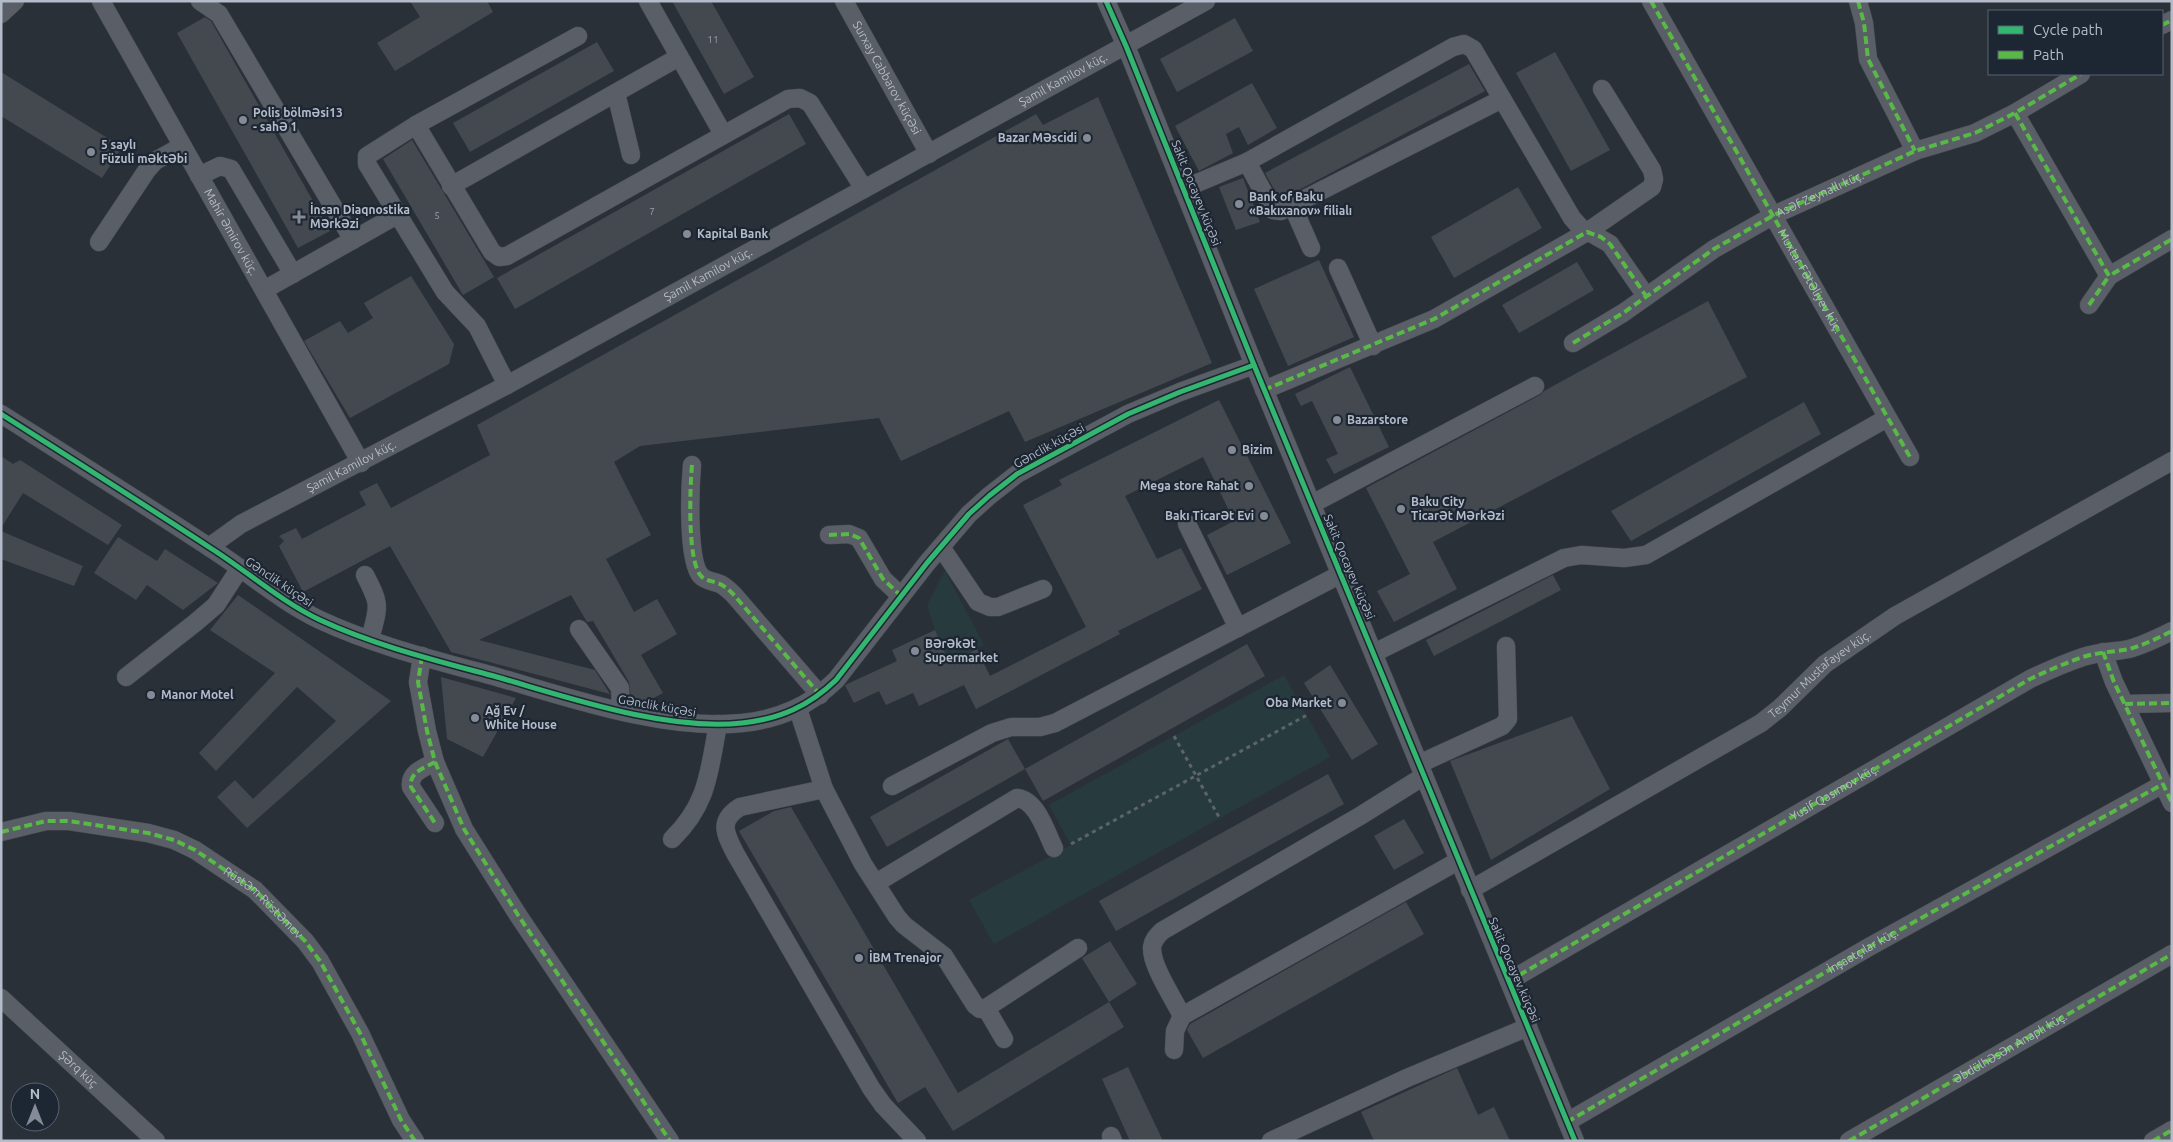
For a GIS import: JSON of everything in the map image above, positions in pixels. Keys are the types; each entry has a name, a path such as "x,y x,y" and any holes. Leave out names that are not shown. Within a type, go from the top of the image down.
{"street":[{"path":"1,14 16,1"},
{"name":"Mahir Əmirov küç.","path":"101,1 361,462"},
{"path":"200,1 219,14 353,240"},
{"path":"648,1 722,134"},
{"name":"Surxay Cabbarov küçəsi","path":"844,1 929,154"},
{"name":"Sakit Qocayev küçəsi","path":"1106,1 1126,46 1264,390 1574,1141"},
{"name":"Şamil Kamilov küç.","path":"209,547 242,524 507,385 1206,1"},
{"name":"Muxtar Fətəliyev küç.","path":"1652,1 1910,457"},
{"path":"1858,1 1864,23 1868,59 1914,151"},
{"path":"507,385 477,326 444,292 366,164 367,156 416,125 578,36"},
{"path":"1183,189 1247,162 1453,47 1464,44 1473,49 1572,218 1587,232 1601,237 1610,244 1646,296"},
{"path":"451,186 679,57"},
{"name":"Asəf Zeynallı küç.","path":"1573,343 1714,249 1774,214 1914,151 1975,133 2015,113 2079,75"},
{"path":"1264,390 1434,319 1587,232 1652,187 1654,179 1652,170 1602,89"},
{"path":"616,92 632,155"},
{"path":"416,125 492,252 499,257 507,256 788,98 800,98 810,103 864,189"},
{"path":"1247,162 1273,210 1281,211 1502,99"},
{"path":"2015,113 2109,276"},
{"path":"99,242 147,170 155,161 182,146"},
{"path":"199,176 220,166 232,169 293,274"},
{"path":"1293,206 1312,248"},
{"path":"264,290 397,215"},
{"path":"2090,305 2109,276 2172,239"},
{"path":"1338,268 1373,346"},
{"name":"Gənclik küçəsi","path":"1,414 209,547 299,609 320,620 422,656 583,701 690,722 718,724 743,723 768,718 798,709 820,695 836,680 901,596 969,514 1017,474 1128,414 1180,392 1254,365"},
{"path":"1312,504 1535,386"},
{"path":"1374,654 1564,558 1580,555 1624,558 1646,555 1887,418"},
{"name":"Teymur Mustafayev küç.","path":"1470,890 1761,723 1780,708 1825,664 1903,610 2172,461"},
{"path":"692,465 691,530 700,575 706,580 722,585 734,595 820,695"},
{"path":"1187,524 1238,628"},
{"path":"829,535 849,534 858,538 883,579 901,596"},
{"path":"941,547 978,602 990,607 998,607 1043,589"},
{"path":"126,677 216,605 240,568"},
{"path":"892,786 992,733 1011,727 1040,727 1056,723 1341,574"},
{"path":"365,575 377,599 378,609 370,639"},
{"path":"579,629 620,688 622,710"},
{"name":"Yusif Qasımov küç.","path":"1509,981 2030,679 2052,668 2103,652 2128,649 2151,642 2172,631"},
{"path":"1182,1016 1154,960 1152,947 1155,938 1360,816 1421,770 1502,726 1508,719 1506,646"},
{"path":"2103,652 2106,664 2172,803"},
{"path":"422,656 418,682 435,762 464,829 518,915 670,1141"},
{"path":"2125,704 2146,702 2172,703"},
{"path":"798,709 824,789 838,819 876,883 904,925 944,956 975,1005 980,1009 986,1008 1078,948"},
{"path":"672,839 686,825 697,808 705,789 718,724"},
{"path":"435,762 414,774 410,781 435,823"},
{"name":"İnşaatçılar küç.","path":"1567,1122 1869,947 2163,784"},
{"path":"824,789 740,807 730,813 726,820 726,830 735,853 871,1088 883,1105 917,1141"},
{"path":"876,883 1017,798 1024,799 1031,804 1063,846"},
{"name":"Rüstəm Rüstəmov","path":"1,832 46,821 68,821 148,833 174,840 195,850 255,890 299,935 320,961 360,1033 401,1120 415,1141"},
{"path":"1174,1050 1175,1031 1182,1016 1458,861"},
{"name":"Əbdülhəsən Anaplı küç.","path":"1849,1141 2172,954"},
{"name":"Şərq küç","path":"1,998 156,1141"},
{"path":"986,1008 1004,1039"},
{"path":"1271,1141 1407,1078 1528,1027"},
{"path":"2153,1141 2172,1130"}],"path":[{"path":"1063,846 1307,715"},
{"path":"1174,736 1219,817"}],"green space":[{"path":"945,571 984,645 949,662 935,630 927,605"},
{"path":"1284,675 1330,757 994,944 969,900 1071,845 1049,805"}],"building":[{"path":"410,1 487,1 493,12 395,71 377,43 420,17"},
{"path":"672,1 711,1 754,77 724,94"},
{"path":"205,17 211,21 330,231 298,248 177,33"},
{"path":"1235,18 1253,51 1177,92 1160,59"},
{"path":"597,42 614,71 470,152 453,123"},
{"path":"1555,52 1610,150 1571,171 1516,73"},
{"path":"1469,64 1485,91 1280,200 1265,173"},
{"path":"1,72 122,147 102,178 1,116"},
{"path":"1252,83 1277,128 1248,145 1239,127 1226,134 1233,153 1199,171 1175,126"},
{"path":"1098,97 1212,363 1025,442 1009,411 901,461 879,418 640,446 614,462 651,535 606,559 634,612 657,599 677,634 641,655 663,693 641,705 639,701 631,699 629,682 593,621 587,622 571,595 479,640 595,670 610,694 451,652 390,546 303,592 279,546 284,541 279,536 296,528 302,539 366,505 359,492 377,483 391,508 490,455 477,425 1036,114 1043,125"},
{"path":"789,114 806,144 515,309 497,278"},
{"path":"412,140 494,277 463,295 383,159"},
{"name":"Bank of Baku «Bakıxanov» filialı","path":"1243,178 1260,222 1236,230 1219,187"},
{"path":"1518,187 1542,228 1454,278 1431,237"},
{"path":"1319,260 1354,337 1288,366 1254,289"},
{"path":"1577,262 1594,290 1519,333 1502,305"},
{"path":"411,276 454,344 449,364 350,418 304,341 340,321 348,333 373,318 364,303"},
{"path":"1708,301 1747,377 1433,542 1457,589 1394,622 1377,591 1410,574 1366,488 1540,395 1544,391"},
{"path":"1350,367 1389,447 1334,474 1326,459 1338,454 1312,401 1301,406 1295,394"},
{"path":"1219,400 1291,543 1227,575 1207,535 1234,521 1203,457 1125,496 1157,559 1181,548 1202,589 1118,631 1120,634 976,709 964,685 919,706 913,693 886,705 879,691 854,703 845,685 897,661 892,650 935,630 949,662 977,649 990,676 1086,627 1023,505 1062,485 1059,480"},
{"path":"1804,402 1821,434 1631,541 1611,511"},
{"path":"1,456 13,464 20,460 122,525 108,545 23,493 1,528"},
{"path":"1,531 83,566 74,586 1,559"},
{"path":"118,537 157,561 165,549 218,583 183,610 147,585 136,600 94,573"},
{"path":"1553,575 1561,590 1434,656 1426,640"},
{"path":"238,595 391,701 247,828 217,797 235,780 253,799 336,721 297,687 216,771 199,753 275,673 210,630"},
{"path":"1247,644 1265,676 1043,801 1025,769"},
{"path":"1330,665 1378,744 1352,760 1304,683"},
{"name":"Ağ Ev / White House","path":"441,677 516,698 483,757 447,739"},
{"path":"1572,716 1610,789 1491,860 1450,761"},
{"path":"1008,739 1025,769 887,847 870,817"},
{"path":"1328,774 1344,804 1116,931 1099,901"},
{"path":"791,807 958,1093 1109,1002 1124,1027 953,1131 925,1087 898,1103 739,831 774,811"},
{"path":"1404,819 1424,853 1394,870 1374,836"},
{"path":"1406,902 1424,934 1203,1058 1187,1030 1190,1024"},
{"path":"1110,941 1137,984 1109,1002 1082,958"},
{"path":"1128,1067 1163,1141 1130,1141 1102,1079"},
{"path":"1457,1068 1478,1115 1494,1107 1510,1141 1374,1141 1361,1112"}],"marked path":[{"path":"1651,1 1910,457"},
{"path":"1858,1 1864,23 1868,59 1915,151"},
{"path":"2163,24 2172,20"},
{"path":"1573,343 1623,313 1714,249 1774,215 1915,151 1975,133 2015,113 2079,75"},
{"path":"2015,113 2109,276 2172,239"},
{"path":"1264,390 1434,319 1587,232 1601,237 1610,244 1646,296"},
{"path":"2089,305 2109,276"},
{"path":"692,465 691,540 693,555 701,576 722,585 734,595 820,695"},
{"path":"829,535 849,534 859,538 883,579 901,596"},
{"path":"1509,981 2030,679 2083,657 2129,649 2172,631"},
{"path":"2103,652 2114,682 2172,803"},
{"path":"422,656 418,682 427,731 435,762 464,829 518,915 670,1141"},
{"path":"2125,704 2172,703"},
{"path":"435,762 415,774 411,782 411,787 435,823"},
{"path":"1567,1122 1869,947 2163,784"},
{"path":"1,832 46,821 69,821 148,833 174,840 195,850 255,890 305,941 320,961 360,1033 401,1120 415,1141"},
{"path":"1849,1141 2172,954"},
{"path":"2153,1141 2172,1130"}],"cycle path":[{"path":"1106,1 1126,46 1254,365 1575,1141"},
{"path":"1,414 212,549 292,605 341,629 407,652 618,711 682,722 742,723 769,718 793,710 815,697 836,680 927,563 969,514 1017,474 1128,414 1180,392 1254,365"}],"place":[{"name":"Polis bölməsi13 - sahə 1","path":"243,120"},
{"name":"Bazar Məscidi","path":"1087,138"},
{"name":"5 saylı Füzuli məktəbi","path":"91,152"},
{"name":"Bank of Baku «Bakıxanov» filialı","path":"1239,204"},
{"name":"İnsan Diaqnostika Mərkəzi","path":"299,217"},
{"name":"Kapital Bank","path":"687,234"},
{"name":"Bazarstore","path":"1337,420"},
{"name":"Bizim","path":"1232,450"},
{"name":"Mega store Rahat","path":"1249,486"},
{"name":"Baku City Ticarət Mərkəzi","path":"1401,509"},
{"name":"Bakı Ticarət Evi","path":"1264,516"},
{"name":"Bərəkət Supermarket","path":"915,651"},
{"name":"Manor Motel","path":"151,695"},
{"name":"Oba Market","path":"1342,703"},
{"name":"Ağ Ev / White House","path":"475,718"},
{"name":"İBM Trenajor","path":"859,958"}]}
